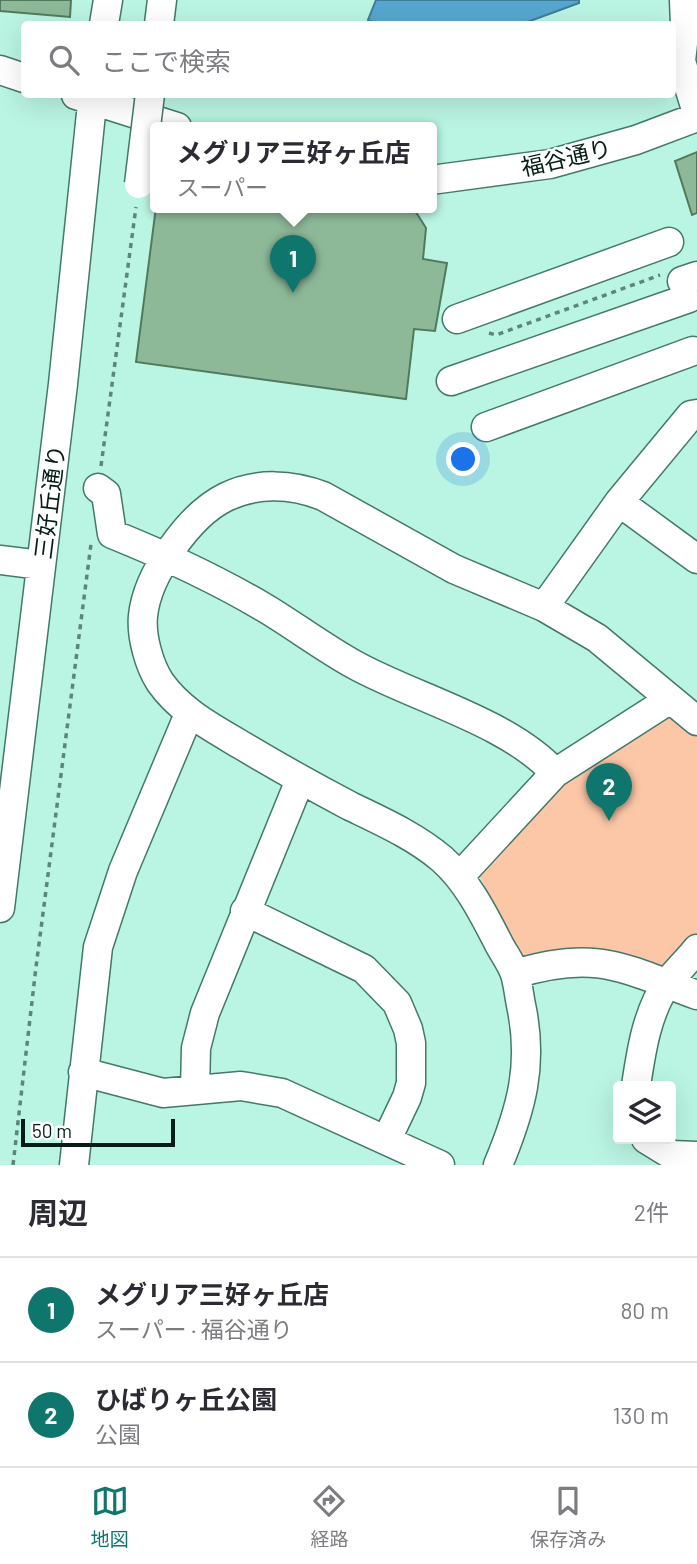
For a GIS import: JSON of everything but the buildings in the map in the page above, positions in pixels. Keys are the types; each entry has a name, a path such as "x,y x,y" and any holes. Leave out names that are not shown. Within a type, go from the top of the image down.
{"street":[{"path":"104,21 108,0"},
{"path":"159,21 162,0"},
{"path":"689,16 681,61 697,115"},
{"path":"0,70 21,77"},
{"name":"三好丘通り","path":"0,908 41,565 86,98"},
{"path":"89,98 162,122"},
{"path":"139,184 150,98"},
{"name":"福谷通り","path":"437,179 550,164 636,140 697,115"},
{"path":"457,319 669,242"},
{"path":"451,381 689,285"},
{"path":"486,428 694,351"},
{"path":"544,607 619,502 691,415 697,414"},
{"path":"98,488 106,494 112,534 168,557 263,607 355,665 509,737 544,761 555,773"},
{"path":"498,1165 519,1111 527,1062 523,1015 515,974 482,911 459,877 441,858 411,837 300,780 190,713 160,681 145,643 143,616 149,591 183,533 204,511 226,497 254,488 302,488 323,496 454,569 544,607 597,638 697,721"},
{"path":"619,502 697,559"},
{"path":"0,560 41,565"},
{"path":"459,877 555,773 669,700"},
{"path":"74,1165 94,966 101,935 123,871 190,713"},
{"path":"195,1090 199,1032 245,911 300,780"},
{"path":"245,911 364,969 397,1003 408,1029 412,1074 407,1097 387,1139"},
{"path":"637,1081 651,1019 667,984 697,949"},
{"path":"515,974 545,965 589,962 617,965 697,995"},
{"path":"83,1072 163,1093 241,1086 282,1093 440,1165"},
{"path":"654,1144 672,1155 697,1156"}],"path":[{"path":"98,488 139,184"},
{"path":"13,1165 91,542"}],"shaded area":[{"path":"664,715 697,734 697,937 670,973 637,956 586,952 525,960 474,866 568,776"}],"water":[{"path":"376,0 579,0 579,3 530,21 368,20"}],"place":[{"name":"メグリア三好ヶ丘店","path":"293,293"},
{"name":"ひばりヶ丘公園","path":"609,821"}]}
